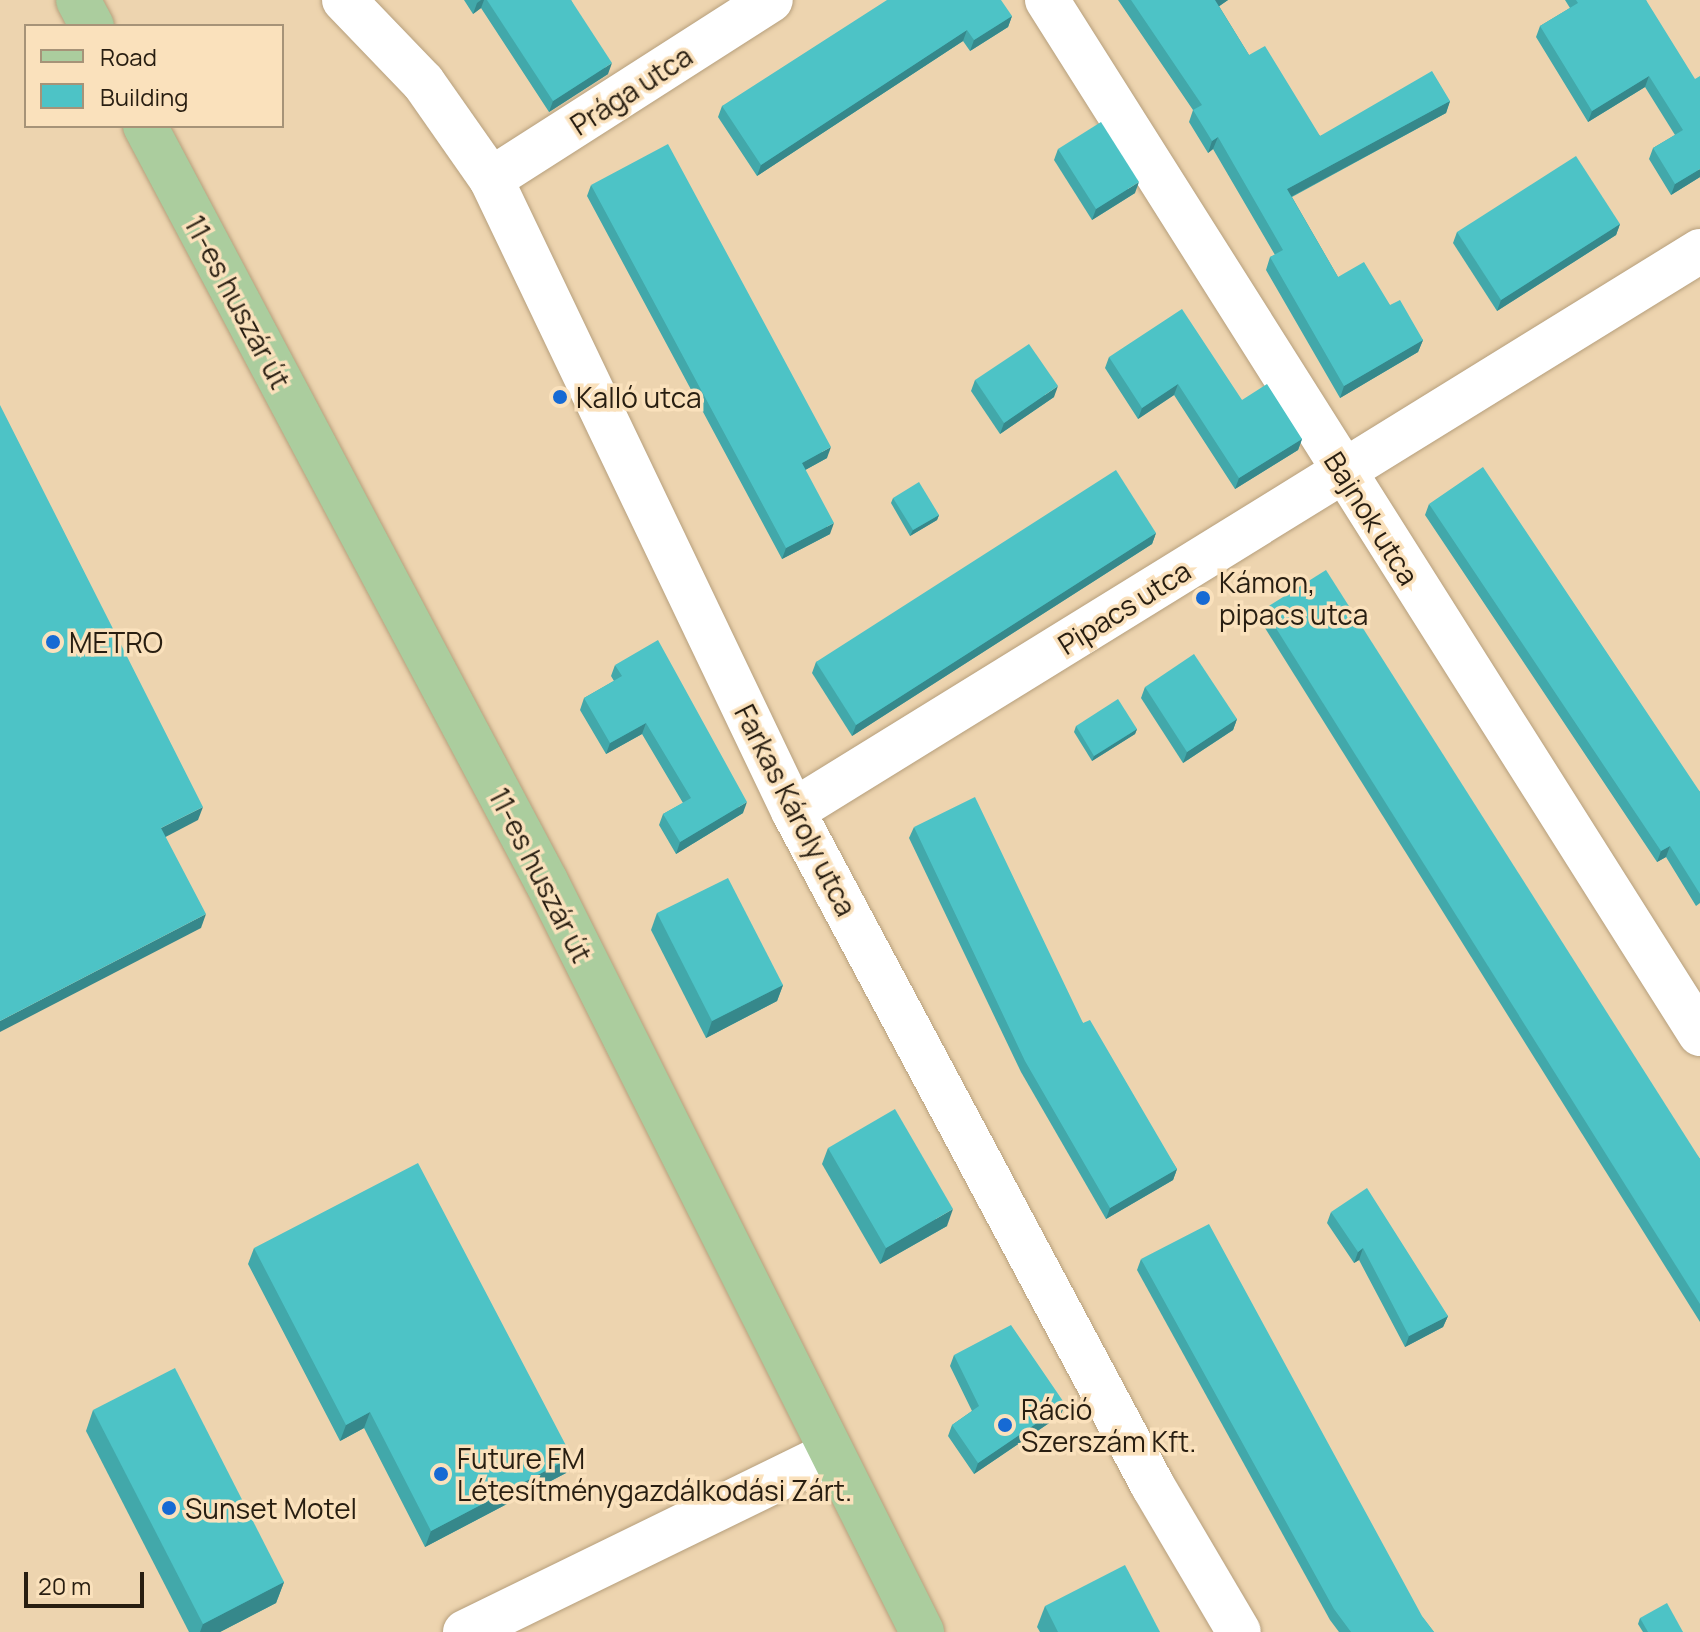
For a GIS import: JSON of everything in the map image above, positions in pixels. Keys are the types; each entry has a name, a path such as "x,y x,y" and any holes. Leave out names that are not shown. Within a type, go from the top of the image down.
{"main road":[{"path":"78,0 91,24"},
{"name":"11-es huszár út","path":"146,128 546,881 922,1632"}],"street":[{"name":"Farkas Károly utca","path":"344,0 423,82 491,179 793,811 1153,1486 1239,1632"},
{"name":"Prága utca","path":"491,179 771,0"},
{"name":"Bajnok utca","path":"1047,0 1700,1034"},
{"name":"Pipacs utca","path":"793,811 1700,251"},
{"path":"465,1632 832,1453"}],"building":[{"path":"487,0 571,0 612,63 553,101"},
{"path":"887,0 1001,0 1012,16 974,40 967,30 761,165 722,106"},
{"path":"1131,0 1215,0 1249,55 1265,46 1320,136 1432,71 1450,101 1287,189 1338,277 1364,262 1390,305 1400,300 1423,340 1344,386 1270,257 1283,250 1218,137 1212,141 1193,110 1202,105"},
{"path":"1576,0 1646,0 1695,79 1700,76 1700,169 1675,184 1653,148 1683,130 1649,76 1592,111 1540,26 1578,3"},
{"path":"1101,122 1139,182 1096,209 1058,149"},
{"path":"668,144 831,447 802,463 834,523 786,548 591,185"},
{"path":"1576,156 1620,224 1501,300 1457,232"},
{"path":"1182,309 1242,400 1267,384 1302,439 1239,478 1178,384 1142,408 1109,357"},
{"path":"1029,344 1058,386 1004,423 975,380"},
{"name":"METRO","path":"0,405 203,807 161,828 206,914 0,1021"},
{"path":"1483,467 1700,792 1700,894 1670,846 1661,851 1429,504"},
{"path":"1116,470 1156,533 856,725 816,662"},
{"path":"919,482 939,515 913,530 893,498"},
{"path":"1326,570 1700,1159 1700,1304 1264,609"},
{"path":"658,640 747,802 680,842 663,814 691,798 646,723 610,743 584,698 622,676 615,665"},
{"path":"1194,654 1237,719 1187,752 1145,687"},
{"path":"1118,699 1137,729 1094,756 1076,726"},
{"path":"975,797 1083,1023 1090,1020 1177,1169 1110,1208 1025,1061 914,827"},
{"path":"728,878 783,985 712,1021 657,913"},
{"path":"895,1109 953,1209 886,1248 828,1148"},
{"path":"418,1163 572,1457 431,1531 370,1412 346,1425 254,1248"},
{"path":"1367,1188 1448,1316 1409,1336 1363,1248 1358,1252 1331,1212"},
{"path":"1209,1224 1422,1616 1434,1632 1351,1632 1334,1609 1141,1259"},
{"path":"1011,1325 1065,1404 978,1463 952,1425 979,1406 954,1355"},
{"path":"175,1368 284,1582 203,1624 93,1410"},
{"path":"1125,1565 1160,1632 1058,1632 1045,1606"},
{"path":"1667,1603 1683,1632 1648,1632 1640,1618"}],"place":[{"name":"Kalló utca","path":"560,397"},
{"name":"Kámon, pipacs utca","path":"1203,598"},
{"name":"METRO","path":"53,642"},
{"name":"Ráció Szerszám Kft.","path":"1005,1425"},
{"name":"Future FM Létesítménygazdálkodási Zárt.","path":"441,1474"},
{"name":"Sunset Motel","path":"169,1508"}]}
